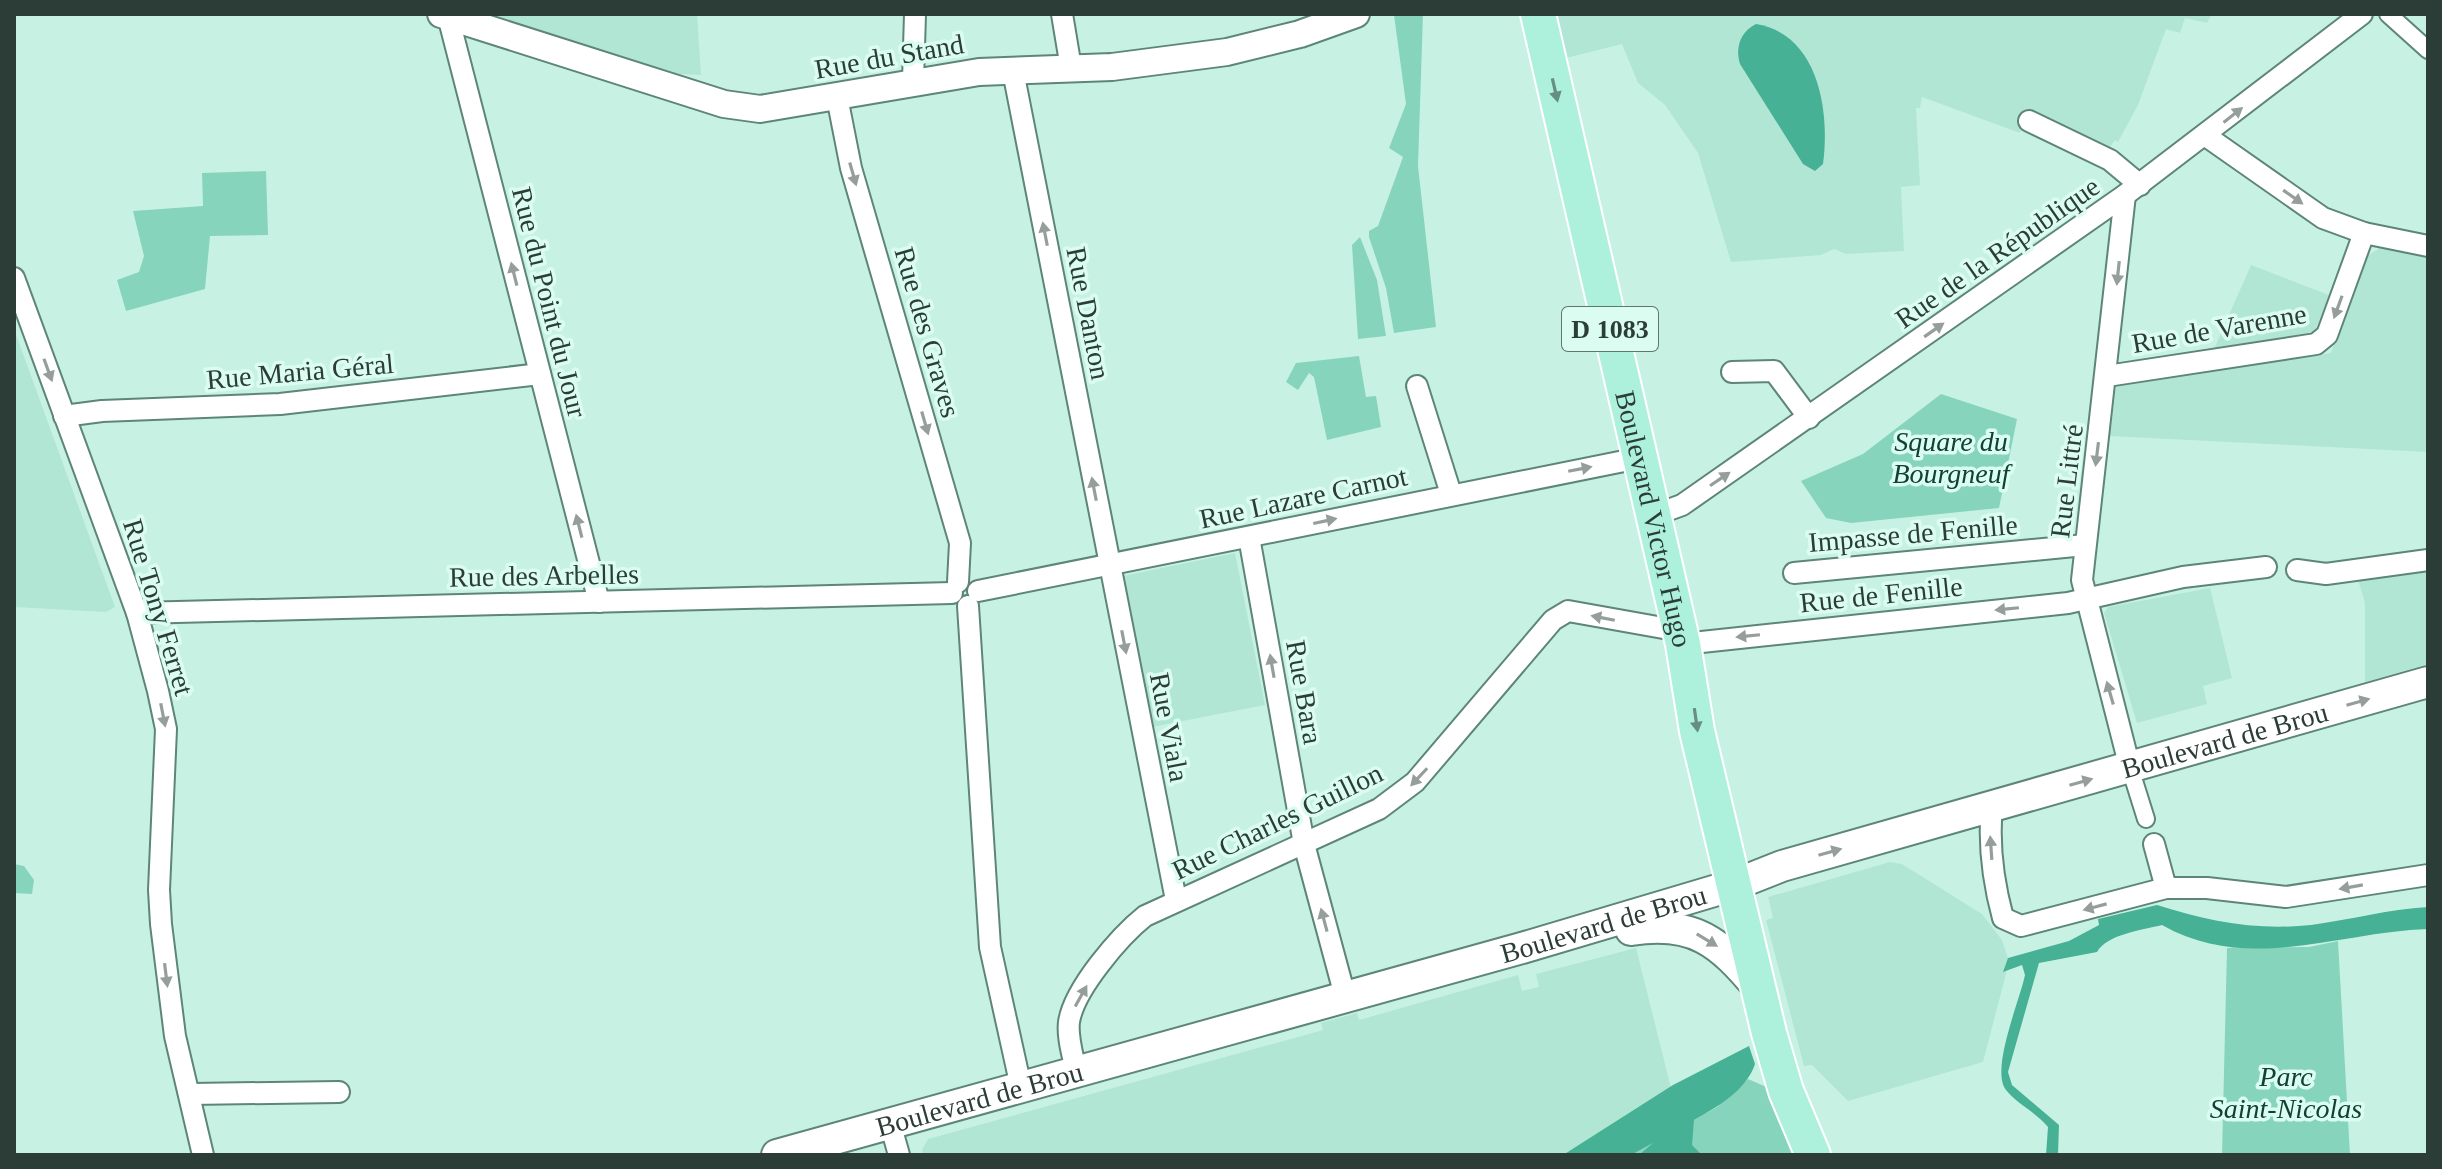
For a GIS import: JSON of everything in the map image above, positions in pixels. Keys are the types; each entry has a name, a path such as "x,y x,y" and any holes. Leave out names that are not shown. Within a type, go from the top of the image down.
{"main road":[{"name":"Boulevard Victor Hugo","path":"1538,14 1682,638 1697,731 1734,885"},
{"name":"Boulevard de Brou","path":"777,1155 1522,948 1734,885 1782,866 2428,682"},
{"name":"D 1083","path":"1734,885 1769,1033 1786,1091 1813,1155"},
{"path":"1522,948 1661,925 1675,926 1701,935 1726,953 1759,989"}],"street":[{"path":"913,81 915,14"},
{"path":"1062,14 1071,68"},
{"name":"Rue du Stand","path":"444,15 742,108 777,108 913,81 1013,71 1112,67 1227,52 1300,34 1356,14"},
{"name":"Rue de la République","path":"1652,516 1682,505 2133,190 2362,14"},
{"path":"2388,14 2428,50"},
{"name":"Rue du Point du Jour","path":"444,15 599,602"},
{"name":"Rue Danton","path":"1013,71 1109,566"},
{"name":"Rue des Graves","path":"837,97 851,168 960,543 990,947 1021,1087"},
{"path":"2029,121 2110,160 2133,190"},
{"path":"2206,136 2323,218 2364,233 2428,246"},
{"name":"Rue Littré","path":"2130,768 2084,598 2085,545 2133,190"},
{"name":"Rue de Varenne","path":"2107,376 2316,344 2327,335 2364,233"},
{"name":"Rue Tony Ferret","path":"14,278 137,613 166,729 159,903 170,1007 203,1155"},
{"path":"1732,372 1774,371 1809,418"},
{"name":"Rue Maria Géral","path":"64,416 102,411 280,404 540,374"},
{"path":"1417,386 1451,494"},
{"name":"Rue Lazare Carnot","path":"964,593 1639,458"},
{"name":"Rue Bara","path":"1249,537 1304,844 1345,996"},
{"name":"Impasse de Fenille","path":"1794,573 2085,545"},
{"path":"2297,570 2326,574 2428,560"},
{"name":"Rue Viala","path":"1109,566 1176,900"},
{"name":"Rue de Fenille","path":"1682,638 2068,603 2183,577 2266,567"},
{"name":"Rue des Arbelles","path":"137,613 964,593"},
{"name":"Rue Charles Guillon","path":"1076,1071 1068,1025 1085,988 1127,931 1176,900 1379,809 1415,782 1553,620 1568,611 1682,638"},
{"path":"2130,768 2146,819"},
{"path":"1992,806 1990,844 2003,918 2021,926 2166,888 2299,896 2428,875"},
{"path":"2154,844 2166,888"},
{"path":"190,1094 339,1092"},
{"path":"890,1123 899,1155"}],"shaded area":[{"path":"484,14 697,14 701,75 677,74"},
{"path":"1551,14 2212,14 2207,23 2185,18 2180,33 2166,29 2138,105 2118,142 2115,140 2110,147 2100,142 2096,149 2025,114 2020,133 1922,97 1920,108 1916,108 1920,185 1901,187 1904,251 1846,254 1834,249 1821,255 1731,262 1698,153 1665,105 1638,83 1622,44 1562,59"},
{"path":"1756,24 1777,31 1794,43 1807,59 1816,78 1825,143 1823,164 1815,171 1803,164 1740,64 1740,41 1746,31"},
{"path":"2383,246 2428,257 2428,452 2110,436 2116,385 2331,353 2364,258"},
{"path":"2251,265 2329,295 2315,332 2214,349"},
{"path":"14,329 115,607 106,612 14,607"},
{"path":"1235,553 1265,705 1152,727 1123,576"},
{"path":"2428,564 2428,664 2365,682 2365,603 2356,573"},
{"path":"2210,588 2232,678 2203,686 2207,704 2137,723 2104,613 2108,607"},
{"path":"1890,862 1902,864 1982,914 2002,940 2008,958 2006,974 1983,1062 1848,1101 1812,1065 1804,1066 1766,920 1773,918 1768,897"},
{"path":"2157,905 2213,920 2271,927 2311,925 2428,907 2428,929 2260,949 2227,947 2195,939 2162,925 2117,937 2097,952 2039,963 2008,1072 2012,1085 2059,1125 2058,1155 2046,1155 2048,1127 2010,1095 2002,1080 2004,1051 2025,975 2022,965 2003,972 2008,958 2069,941 2099,925 2098,919"},
{"path":"1636,948 1671,1088 1563,1155 923,1155 922,1150 928,1139 1323,1030 1321,1023 1357,1013 1359,1020 1518,975 1522,991 1539,987 1536,974"},
{"path":"1749,1046 1755,1064 1751,1074 1730,1097 1694,1120 1692,1145 1702,1155 1639,1155 1653,1143 1631,1155 1563,1155 1673,1085"}],"green space":[{"path":"1423,14 1418,166 1436,327 1394,333 1386,288 1369,231 1378,226 1403,157 1389,148 1406,104 1394,15"},
{"path":"266,171 268,235 210,236 205,289 126,311 117,280 139,272 144,256 133,211 203,206 202,173"},
{"path":"1360,237 1377,280 1386,336 1358,339 1352,245"},
{"path":"1359,356 1366,397 1376,396 1381,427 1327,440 1314,377 1309,373 1298,390 1286,382 1296,363"},
{"name":"Square du Bourgneuf","path":"1941,394 2017,419 1999,508 1851,523 1826,518 1801,481 1863,454"},
{"path":"14,864 24,866 34,880 32,894 14,893"},
{"name":"Parc Saint-Nicolas","path":"2338,941 2350,1155 2222,1155 2227,948 2309,947"},
{"path":"1748,1079 1771,1089 1796,1155 1631,1155 1717,1107"}]}
